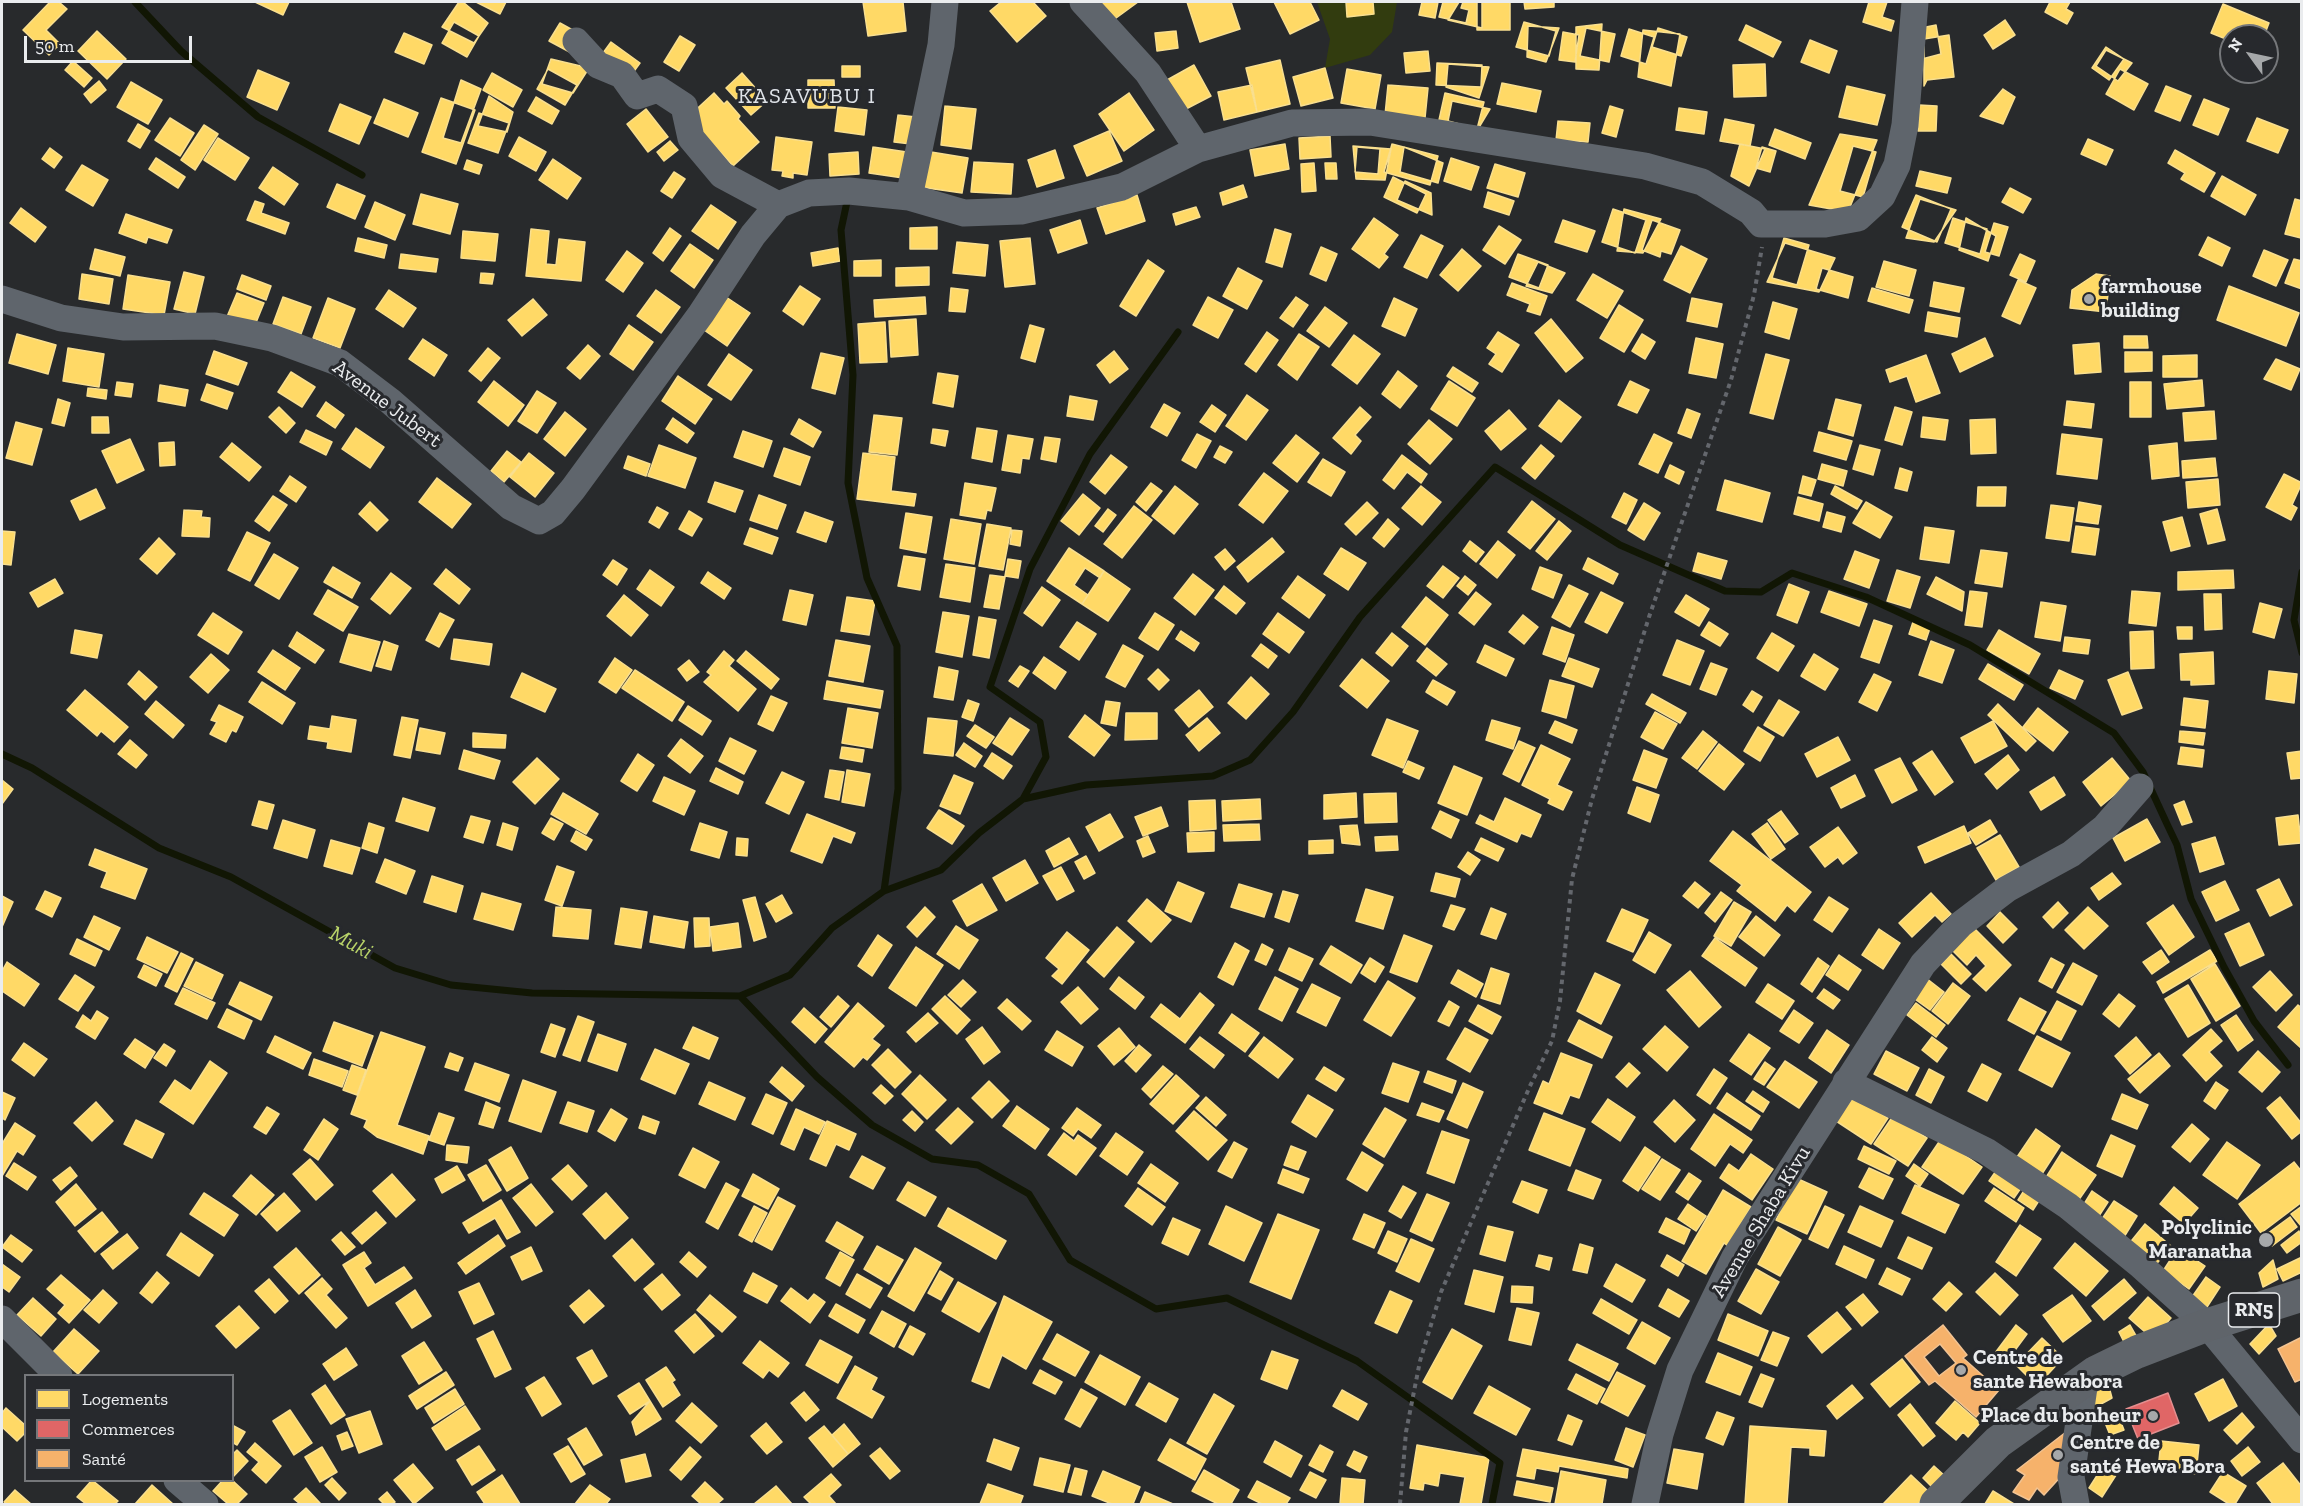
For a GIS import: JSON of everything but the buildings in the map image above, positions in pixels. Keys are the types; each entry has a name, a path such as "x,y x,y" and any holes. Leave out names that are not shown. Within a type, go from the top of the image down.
{"highway":[{"name":"RN5","path":"1936,1504 1998,1442 2085,1380 2138,1352 2301,1295"}],"street":[{"path":"909,197 941,45 945,2"},
{"path":"1083,2 1148,73 1198,149"},
{"path":"576,41 598,65 622,75 638,96 658,89 684,106 692,138 722,175 778,205 809,193 849,191 909,197 964,213 1021,211 1122,187 1198,149 1292,123 1370,122 1645,166 1702,182 1751,212 1761,224 1825,224 1858,218 1881,196 1897,165 1905,125 1915,2"},
{"name":"Avenue Jubert","path":"2,299 61,318 123,327 215,326 272,338 340,363 390,401 511,507 539,521 553,513 573,489 700,314 753,235 778,205"},
{"name":"Avenue Shaba Kivu","path":"1645,1504 1660,1434 1680,1370 1735,1257 1923,964 1961,924 2007,890 2071,854 2105,827 2140,787"},
{"path":"1846,1082 1986,1150 2068,1206 2139,1264 2207,1326 2301,1440"},
{"path":"2,1319 57,1374"},
{"path":"2076,1504 2071,1477 2085,1380"},
{"path":"179,1482 205,1504"}],"path":[{"path":"1400,1504 1406,1432 1418,1372 1441,1292 1530,1086 1552,1041 1560,1001 1572,879 1592,799 1642,638 1731,380 1754,295 1762,244 1761,224"}],"green space":[{"path":"1317,2 1397,2 1392,32 1370,55 1325,68 1330,39"}],"waterway":[{"path":"135,2 181,51 258,117 362,175"},
{"path":"848,197 841,230 853,375 848,483 867,578 897,646 898,789 884,891"},
{"path":"1023,799 1046,757 1040,722 990,687 1030,569 1090,454 1178,332"},
{"name":"Muki","path":"2,754 32,768 159,848 231,877 395,968 451,985 532,993 740,996 790,975 832,928 884,891 941,870 979,833 1023,799 1086,785 1213,776 1250,760 1293,712 1360,617 1495,467 1620,545 1725,591 1761,592 1792,573 1866,597 1970,645 2114,733 2143,772 2177,845 2191,899 2224,967 2254,1021 2288,1065"},
{"path":"2302,572 2294,620 2302,653"},
{"path":"740,996 817,1077 872,1125 932,1159 978,1165 1029,1194 1070,1260 1156,1309 1227,1298 1357,1361 1500,1463 1492,1504"}],"place":[{"name":"farmhouse building","path":"2089,299"},
{"name":"Polyclinic Maranatha","path":"2266,1240"},
{"name":"Centre de sante Hewabora","path":"1961,1370"},
{"name":"Place du bonheur","path":"2153,1416"},
{"name":"Centre de santé Hewa Bora","path":"2058,1455"}],"district":[{"name":"KASAVUBU I","path":"807,97"}]}
